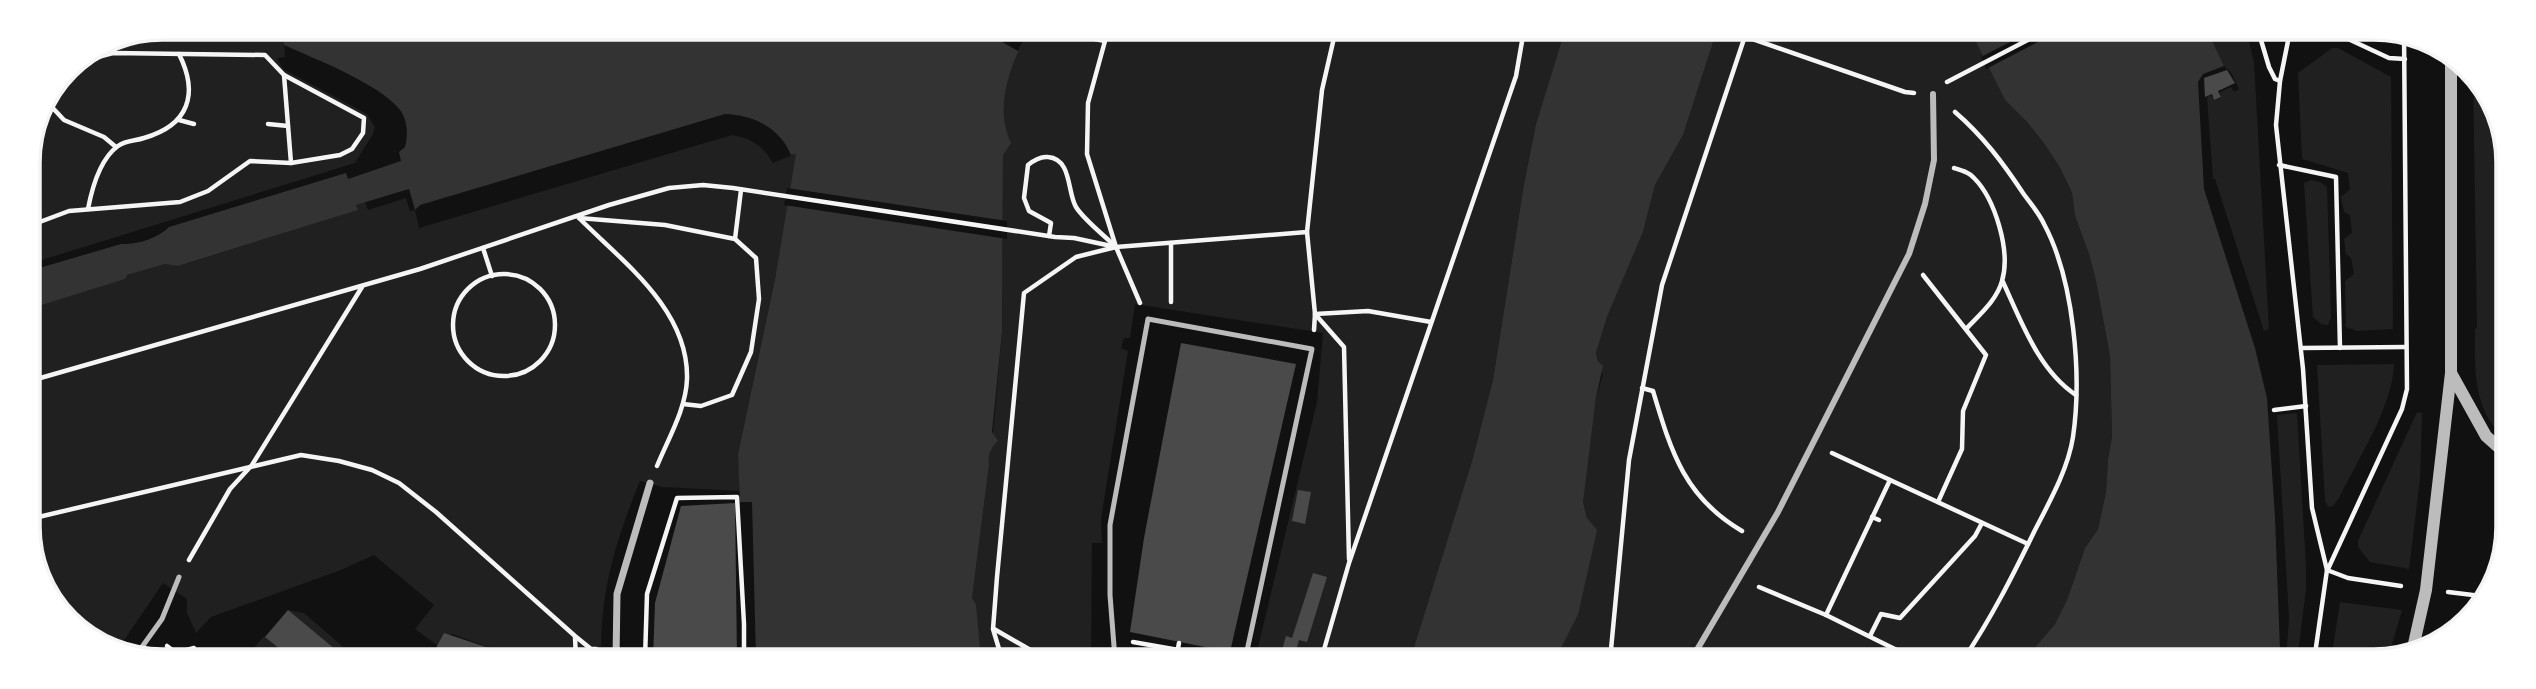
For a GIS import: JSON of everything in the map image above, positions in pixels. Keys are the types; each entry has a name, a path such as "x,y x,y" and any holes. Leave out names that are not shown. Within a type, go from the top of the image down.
{"street":[{"path":"2414,642 2426,590 2451,373 2451,68"},
{"path":"1698,648 1761,542 1909,254 1925,204 1934,160 1933,94"},
{"path":"2451,373 2486,436 2496,445"},
{"path":"616,649 617,594 650,483"}],"lane":[{"path":"1114,649 1110,525 1148,319 1312,349 1247,649"},
{"path":"142,647 162,619 179,577"}],"path":[{"path":"1100,40 1105,41 1088,103 1087,154 1116,247 1131,284"},
{"path":"1333,40 1322,90 1307,232 1315,314 1344,347 1349,563"},
{"path":"1324,648 1349,563 1516,76 1522,40"},
{"path":"1611,648 1629,460 1662,285 1744,40"},
{"path":"1765,40 1905,92 1933,94 1970,125 1998,157 2044,224 2060,263 2070,303 2076,396 2073,439 2056,488 1988,624 1971,648"},
{"path":"1947,82 2028,40"},
{"path":"2261,40 2269,67 2275,79 2280,81"},
{"path":"2288,40 2280,81 2276,125 2301,348 2312,508 2327,570"},
{"path":"2350,40 2389,58 2404,59"},
{"path":"2316,648 2327,570 2402,408 2407,389 2403,44"},
{"path":"88,209 98,175 116,147 166,129 179,120 190,95 186,68 180,54"},
{"path":"41,222 69,211 180,202 208,191 250,161 291,163 340,155 352,149 363,133 364,118 284,75 265,55 106,55"},
{"path":"284,75 291,163"},
{"path":"53,108 64,120 104,137 116,147"},
{"path":"179,120 194,124"},
{"path":"268,124 288,126"},
{"path":"1047,236 1051,223 1029,211 1024,203 1028,165 1044,157 1060,162 1076,207 1116,247"},
{"path":"2279,165 2336,177 2340,348"},
{"path":"1966,329 1990,303 2002,281 2005,252 1998,222 1981,186 1972,175"},
{"path":"40,378 362,286 578,218 609,205 682,186 703,185 750,191 1073,238 1116,247"},
{"path":"735,239 741,190"},
{"path":"578,218 665,225 735,239 756,258 758,299 751,352 732,395 701,406 683,404"},
{"path":"578,218 661,301 681,341 687,379 683,404 650,483"},
{"path":"999,649 993,629 1024,293 1076,257 1116,247 1307,232"},
{"path":"1170,323 1171,243"},
{"path":"483,248 492,276"},
{"path":"1909,254 1929,285 1986,355 1963,411 1962,449 1938,502"},
{"path":"510,274 531,282 543,292 554,313 554,335 548,350 534,367 520,374 497,376 482,372 464,358 454,338 453,315 463,294 473,284 492,276 510,274"},
{"path":"2002,281 2043,362 2061,386 2076,396"},
{"path":"179,577 230,489 252,465 362,286"},
{"path":"1315,314 1368,311 1431,321"},
{"path":"2301,348 2406,347"},
{"path":"1642,388 1653,391 1677,464 1689,484 1733,526 1761,542"},
{"path":"2274,410 2306,406"},
{"path":"1813,444 2028,544"},
{"path":"40,517 301,455 339,461 372,470 399,483 436,512 592,649"},
{"path":"1826,615 1890,480"},
{"path":"645,649 647,594 677,498 737,497 744,649"},
{"path":"1872,517 1880,520"},
{"path":"1870,636 1881,614 1900,618 1975,536 1982,523"},
{"path":"1739,579 1826,615 1894,648"},
{"path":"993,629 1027,649"},
{"path":"575,636 576,649"},
{"path":"1113,639 1169,649"},
{"path":"1178,649 1179,643"}],"shaded area":[{"path":"1024,40 1562,40 1536,124 1493,380 1472,461 1414,648 1258,649 1317,402 1323,333 1135,304 1130,338 1124,338 1121,348 1128,351 1101,519 1102,543 1092,543 1091,649 978,649 972,598 989,465 987,459 992,445 1002,332 1003,154 1010,143 1005,129 1004,100 1016,56"},
{"path":"1024,40 1011,70 1004,100 1006,129 1011,143 1003,155 1002,332 992,432 998,441 989,458 972,598 976,605 980,649 756,649 752,502 740,502 738,454 775,279 796,154 791,155 773,130 756,120 725,114 420,205 415,210 409,189 356,205 358,210 178,266 165,264 127,275 125,279 41,305 41,268 121,244 147,240 169,227 346,173 348,179 401,161 399,152 405,147 406,123 391,100 363,82 284,45 284,41 156,41"},
{"path":"1562,40 1714,40 1683,135 1655,185 1643,232 1607,317 1596,353 1603,366 1596,397 1583,502 1587,518 1597,530 1578,615 1561,648 1414,648 1472,461 1493,380 1536,124"},
{"path":"1714,40 1975,40 2005,100 2043,142 2059,166 2072,194 2075,216 2096,281 2110,356 2112,437 2106,492 2098,529 2085,548 2067,600 2055,624 2034,648 1561,648 1578,615 1587,518 1583,502 1584,482 1596,397 1603,375 1596,353 1607,317 1643,232 1655,185 1683,135"},
{"path":"1975,40 2212,40 2224,66 2203,74 2198,82 2204,189 2255,348 2267,398 2280,648 2034,648 2055,624 2067,600 2085,548 2098,529 2106,492 2112,437 2110,356 2096,281 2075,216 2072,193 2043,142 2005,100"},
{"path":"2212,40 2248,40 2254,62 2269,329 2264,331 2213,179 2207,97 2211,95 2214,100 2221,98 2220,92 2231,87 2234,92 2239,89 2232,74 2224,66"},
{"path":"155,41 284,41 285,57 277,58 283,69 367,114 375,127 355,163 41,260 41,154 44,130 65,88 82,70 115,50"},
{"path":"2332,48 2338,48 2391,77 2393,329 2357,331 2346,327 2345,281 2354,274 2351,258 2346,254 2344,239 2352,233 2350,215 2344,212 2341,197 2350,189 2348,173 2302,159 2298,73"},
{"path":"2473,92 2489,123 2496,162 2496,429 2486,415 2478,388"},
{"path":"732,135 756,144 773,163 797,153 775,279 738,454 740,491 662,487 640,481 616,546 606,589 601,649 493,649 452,634 438,646 415,629 434,605 374,555 341,570 211,617 196,633 187,613 187,599 163,583 123,641 88,624 61,595 53,581 43,551 40,527 41,305 124,279 127,275 165,264 179,266 357,210 356,205 365,202 368,210 406,198 410,211 415,210 419,228"},
{"path":"2311,180 2327,187 2331,318 2328,325 2321,324 2313,317 2304,183"},
{"path":"2394,364 2388,397 2381,415 2339,498 2333,506 2328,507 2325,501 2317,365"},
{"path":"2417,412 2422,413 2420,479 2409,569 2370,562 2358,547 2358,541"},
{"path":"2297,413 2306,566 2299,648 2287,648 2289,618 2277,415"},
{"path":"2340,602 2402,610 2391,647 2333,648"},
{"path":"288,610 304,613 345,649 335,649"},
{"path":"264,636 280,649 253,649"}],"pier":[{"path":"999,40 1024,40 1018,51"},
{"path":"2014,40 2042,40 1986,69 1981,57"},
{"path":"787,188 1007,221 1007,239 784,205"}],"building":[{"path":"2227,70 2235,83 2218,91 2221,97 2214,100 2212,94 2205,97 2204,78"},
{"path":"1181,343 1296,364 1231,649 1213,649 1130,632 1144,538"},
{"path":"1298,490 1311,492 1305,524 1292,521"},
{"path":"735,503 737,649 653,649 655,603 681,506"},
{"path":"1313,573 1327,577 1307,642 1299,640 1297,648 1282,648 1286,636 1292,638"},
{"path":"288,610 335,649 280,649 265,637"},
{"path":"444,633 492,649 435,649"}]}
